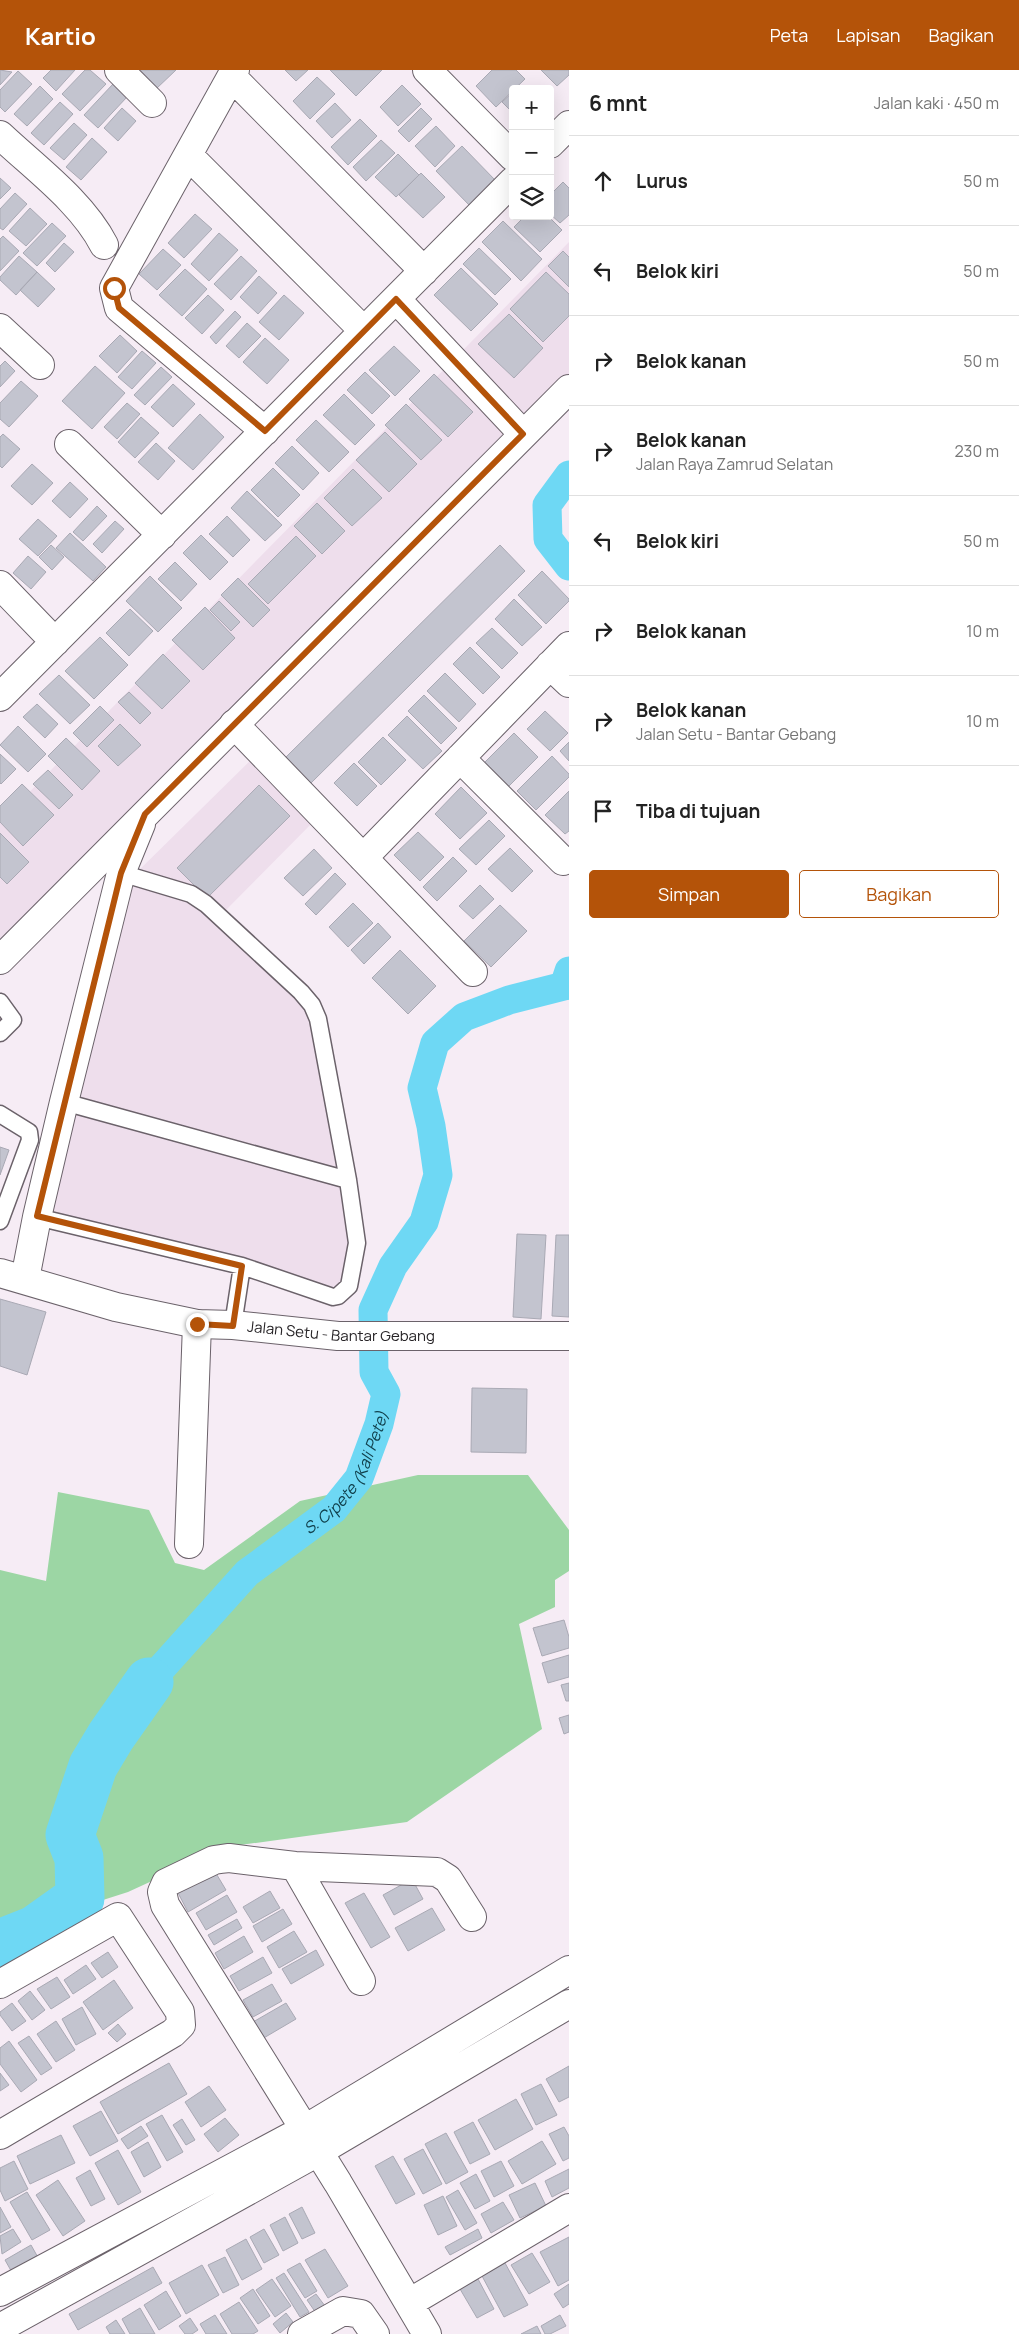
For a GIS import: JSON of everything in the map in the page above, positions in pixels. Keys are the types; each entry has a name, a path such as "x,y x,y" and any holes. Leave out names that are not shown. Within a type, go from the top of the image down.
{"street":[{"path":"119,70 152,103"},
{"path":"427,70 509,153"},
{"path":"265,431 119,308 114,288 234,74 424,271"},
{"path":"554,140 569,125"},
{"path":"0,135 78,208 97,232 104,245"},
{"path":"188,154 364,331"},
{"path":"0,697 509,186"},
{"path":"396,299 523,434"},
{"path":"0,328 40,365"},
{"path":"0,960 569,389"},
{"path":"69,444 162,535"},
{"path":"0,585 55,642"},
{"path":"363,858 460,758 560,674 569,646"},
{"path":"234,724 473,972"},
{"path":"460,758 563,861"},
{"path":"13,1276 37,1216 121,873 145,814"},
{"name":"Jalan Setu - Bantar Gebang","path":"13,1276 116,1306 197,1324 338,1336 436,1338 569,1336"},
{"path":"189,1544 197,1324"},
{"path":"427,2334 311,2140 165,1905 162,1892 166,1883 214,1860 229,1858 295,1866 437,1872 448,1879 472,1917"},
{"path":"295,1866 361,1981"},
{"path":"0,1984 118,1916 180,2012 181,2025 173,2033 0,2135"},
{"path":"0,2328 311,2140 569,1970"},
{"path":"0,2292 311,2140 569,2004"},
{"path":"408,2303 569,2208"},
{"path":"302,2334 343,2311 352,2311 361,2314 367,2320 375,2334"}],"lane":[{"path":"37,1216 242,1266 333,1297 342,1293 349,1286 357,1243 348,1180 318,1019 312,1005 301,992 206,904 190,894 121,873"},
{"path":"0,1002 13,1020 0,1032"},
{"path":"64,1102 348,1180"},
{"path":"0,1114 29,1132 30,1140 0,1221"},
{"path":"233,1326 242,1266"}],"shaded area":[{"path":"569,242 569,389 0,960 0,822"},
{"path":"260,751 321,814 220,916 312,1005 357,1243 342,1293 37,1217 133,876"}],"green space":[{"path":"418,1475 528,1475 569,1530 569,1571 555,1580 555,1607 519,1624 542,1729 407,1822 226,1847 128,1892 0,1933 0,1570 46,1581 58,1492 149,1510 175,1563 204,1570 300,1501"}],"building":[{"path":"0,70 12,72 0,85"},
{"path":"51,70 75,70 56,91 43,78"},
{"path":"85,70 90,70 106,84 80,111 62,94"},
{"path":"138,70 176,70 156,89"},
{"path":"285,70 308,70 296,81"},
{"path":"330,70 382,70 356,96"},
{"path":"492,70 516,70 525,79 519,85 509,85 509,94 496,107 476,86"},
{"path":"541,70 569,70 569,75 557,86"},
{"path":"18,71 32,84 5,112 0,107 0,90"},
{"path":"317,77 335,94 310,119 293,101"},
{"path":"113,84 127,97 98,128 84,115"},
{"path":"402,85 421,104 398,126 380,107"},
{"path":"40,86 53,99 27,126 14,114"},
{"path":"509,96 509,109 502,102"},
{"path":"60,102 73,114 44,145 31,133"},
{"path":"335,103 351,120 332,138 316,121"},
{"path":"122,108 136,121 118,141 104,128"},
{"path":"421,108 432,119 409,142 398,131"},
{"path":"360,119 377,136 348,165 331,147"},
{"path":"74,123 87,135 64,160 50,148"},
{"path":"436,126 455,146 435,167 415,146"},
{"path":"92,138 107,152 81,180 66,167"},
{"path":"381,140 395,153 366,181 353,167"},
{"path":"462,146 496,181 470,206 436,171"},
{"path":"398,154 419,175 396,197 375,177"},
{"path":"421,173 445,197 423,218 399,195"},
{"path":"0,178 11,188 0,199"},
{"path":"563,182 569,188 569,215 560,223 554,218 554,191"},
{"path":"15,193 27,204 3,230 0,228 0,209"},
{"path":"30,208 47,224 26,246 9,231"},
{"path":"195,214 212,229 184,258 168,243"},
{"path":"521,220 552,220 562,230 540,252 514,227"},
{"path":"503,221 542,259 521,281 482,242"},
{"path":"52,223 66,236 37,266 23,253"},
{"path":"219,233 238,250 209,281 191,264"},
{"path":"3,236 19,251 0,271 0,239"},
{"path":"64,243 74,252 55,272 46,263"},
{"path":"479,248 511,279 495,295 463,264"},
{"path":"163,249 181,265 157,290 139,274"},
{"path":"563,251 569,257 569,287 548,266"},
{"path":"19,256 37,272 16,295 0,280 0,277"},
{"path":"241,256 257,271 231,300 214,284"},
{"path":"461,268 498,304 471,331 434,295"},
{"path":"185,269 207,289 182,316 159,295"},
{"path":"37,272 55,289 38,307 20,290"},
{"path":"546,272 569,294 569,316 543,342 510,309"},
{"path":"259,276 277,293 258,314 240,297"},
{"path":"208,295 224,310 202,334 185,318"},
{"path":"284,295 304,313 279,340 259,322"},
{"path":"235,311 241,317 216,344 210,337"},
{"path":"509,314 543,348 514,378 478,344"},
{"path":"247,323 261,336 239,358 226,346"},
{"path":"120,335 137,351 117,373 99,356"},
{"path":"265,338 289,360 267,384 243,362"},
{"path":"394,346 420,371 395,396 369,370"},
{"path":"142,351 156,363 132,389 118,377"},
{"path":"5,361 15,371 0,387 0,366"},
{"path":"95,366 125,393 92,429 62,401"},
{"path":"161,367 172,377 145,405 134,395"},
{"path":"365,372 390,396 372,414 347,390"},
{"path":"434,374 473,412 448,437 409,399"},
{"path":"21,381 38,396 9,427 0,419 0,403"},
{"path":"173,384 195,404 173,427 151,407"},
{"path":"344,394 375,425 355,445 323,415"},
{"path":"127,403 140,414 117,439 104,427"},
{"path":"406,404 442,440 421,460 385,425"},
{"path":"200,414 224,437 193,470 168,448"},
{"path":"141,417 159,433 135,458 118,442"},
{"path":"316,420 349,452 329,472 296,440"},
{"path":"385,432 417,464 389,492 356,460"},
{"path":"3,434 20,449 2,468 0,466 0,437"},
{"path":"156,443 175,461 158,480 138,462"},
{"path":"292,446 319,473 303,490 275,463"},
{"path":"32,464 53,483 32,505 11,486"},
{"path":"273,468 300,495 278,517 251,490"},
{"path":"353,469 382,498 352,526 324,498"},
{"path":"70,482 88,499 70,518 52,501"},
{"path":"247,491 282,525 265,541 231,508"},
{"path":"317,503 345,531 322,554 294,526"},
{"path":"97,506 107,516 83,541 73,532"},
{"path":"227,516 250,540 233,557 209,534"},
{"path":"38,519 57,536 38,556 19,539"},
{"path":"115,521 124,529 102,553 93,544"},
{"path":"70,533 106,567 93,581 56,548"},
{"path":"201,535 228,562 210,580 183,553"},
{"path":"296,536 316,556 268,604 248,584"},
{"path":"51,545 64,557 52,570 39,557"},
{"path":"500,545 525,571 310,784 284,759"},
{"path":"28,556 46,572 31,589 13,573"},
{"path":"175,562 197,584 181,601 158,579"},
{"path":"542,571 569,599 546,624 518,595"},
{"path":"150,576 182,608 158,632 126,601"},
{"path":"238,578 270,610 253,627 221,595"},
{"path":"514,599 542,627 522,646 495,619"},
{"path":"219,601 240,622 231,631 210,610"},
{"path":"205,607 235,638 203,670 172,640"},
{"path":"130,609 153,631 129,656 106,633"},
{"path":"492,628 518,653 502,669 476,643"},
{"path":"100,637 128,665 94,699 65,671"},
{"path":"470,647 500,677 483,694 453,664"},
{"path":"163,654 190,681 162,709 135,683"},
{"path":"445,673 476,704 459,722 427,691"},
{"path":"59,675 90,705 70,724 39,694"},
{"path":"129,692 151,713 140,724 118,702"},
{"path":"424,695 457,728 441,744 408,711"},
{"path":"37,704 58,724 45,738 23,717"},
{"path":"100,706 114,720 87,747 73,733"},
{"path":"545,711 568,733 550,751 527,729"},
{"path":"407,716 442,751 423,769 388,735"},
{"path":"120,724 141,745 118,766 98,746"},
{"path":"18,726 46,754 28,772 0,745"},
{"path":"514,733 538,757 508,787 484,763"},
{"path":"383,737 406,760 381,785 358,762"},
{"path":"66,738 100,771 82,790 48,756"},
{"path":"569,742 569,761 560,751"},
{"path":"0,754 16,769 1,784 0,783"},
{"path":"552,756 569,774 569,777 536,810 517,791"},
{"path":"354,763 377,786 357,806 334,783"},
{"path":"48,770 73,795 59,809 33,784"},
{"path":"22,784 54,815 23,846 0,822 0,806"},
{"path":"259,785 290,816 207,898 177,868"},
{"path":"461,787 487,813 460,839 435,814"},
{"path":"569,791 569,831 565,834 545,815"},
{"path":"489,820 505,836 476,865 459,849"},
{"path":"418,832 444,857 420,881 394,855"},
{"path":"0,833 29,862 7,884 0,877"},
{"path":"510,848 533,871 512,892 488,869"},
{"path":"314,849 332,868 303,896 284,878"},
{"path":"453,857 467,871 437,901 423,887"},
{"path":"335,873 346,884 316,915 305,904"},
{"path":"480,885 494,899 473,919 459,906"},
{"path":"353,903 373,923 348,947 329,927"},
{"path":"500,905 527,931 491,967 464,941"},
{"path":"378,923 391,937 364,964 351,950"},
{"path":"400,950 436,986 408,1014 372,978"},
{"path":"0,1147 9,1150 0,1175"},
{"path":"517,1234 546,1235 541,1319 513,1317"},
{"path":"556,1235 569,1235 569,1317 552,1316"},
{"path":"0,1299 46,1312 27,1375 0,1366"},
{"path":"472,1388 527,1389 526,1453 471,1452"},
{"path":"564,1620 569,1637 569,1648 542,1656 533,1628"},
{"path":"569,1655 569,1677 548,1683 542,1663"},
{"path":"569,1683 569,1701 566,1701 561,1685"},
{"path":"569,1715 569,1732 564,1734 559,1718"},
{"path":"214,1870 226,1890 188,1912 177,1891"},
{"path":"412,1879 423,1899 394,1915 383,1895"},
{"path":"270,1891 280,1908 253,1923 243,1907"},
{"path":"364,1893 390,1937 371,1948 345,1903"},
{"path":"227,1895 237,1912 206,1930 196,1913"},
{"path":"432,1908 445,1930 408,1951 395,1928"},
{"path":"283,1909 292,1924 262,1942 253,1926"},
{"path":"237,1919 242,1928 214,1945 208,1935"},
{"path":"294,1931 307,1952 279,1968 267,1947"},
{"path":"244,1936 253,1952 224,1969 215,1953"},
{"path":"316,1950 324,1965 291,1984 282,1969"},
{"path":"108,1952 118,1967 102,1978 91,1963"},
{"path":"263,1957 272,1973 239,1991 230,1976"},
{"path":"86,1965 96,1979 73,1994 64,1980"},
{"path":"57,1977 70,1997 51,2009 37,1989"},
{"path":"114,1980 133,2008 103,2030 83,2002"},
{"path":"272,1984 282,2001 253,2017 243,2000"},
{"path":"30,1991 45,2010 32,2020 18,2001"},
{"path":"12,2003 26,2021 12,2031 0,2015 0,2012"},
{"path":"286,2003 296,2019 262,2039 253,2022"},
{"path":"82,2007 96,2034 76,2045 62,2019"},
{"path":"56,2021 75,2050 56,2062 37,2034"},
{"path":"118,2024 126,2034 117,2042 108,2033"},
{"path":"29,2036 52,2068 41,2075 18,2043"},
{"path":"9,2041 37,2080 21,2092 0,2064 0,2048"},
{"path":"169,2063 187,2094 118,2134 100,2102"},
{"path":"569,2066 569,2097 559,2102 546,2079"},
{"path":"0,2073 9,2085 0,2091"},
{"path":"541,2084 557,2115 536,2125 521,2094"},
{"path":"209,2086 226,2110 201,2127 185,2102"},
{"path":"516,2099 533,2129 495,2150 478,2120"},
{"path":"101,2111 118,2141 90,2156 73,2126"},
{"path":"162,2115 183,2152 167,2161 146,2124"},
{"path":"225,2118 239,2135 218,2152 204,2134"},
{"path":"182,2119 195,2140 186,2145 173,2125"},
{"path":"473,2122 490,2154 470,2164 454,2132"},
{"path":"141,2126 148,2136 128,2149 121,2139"},
{"path":"564,2127 569,2136 569,2158 563,2161 549,2134"},
{"path":"446,2133 468,2172 446,2184 425,2144"},
{"path":"61,2135 75,2163 30,2184 17,2156"},
{"path":"542,2141 556,2164 522,2184 508,2161"},
{"path":"148,2142 161,2167 144,2177 131,2152"},
{"path":"423,2149 442,2184 423,2194 404,2159"},
{"path":"118,2150 141,2192 118,2205 95,2163"},
{"path":"393,2156 415,2194 396,2204 375,2166"},
{"path":"14,2161 28,2189 5,2201 0,2190 0,2168"},
{"path":"501,2161 514,2186 494,2197 481,2171"},
{"path":"569,2169 569,2188 552,2197 545,2181"},
{"path":"90,2170 105,2199 91,2206 76,2178"},
{"path":"476,2174 490,2201 475,2209 460,2183"},
{"path":"58,2180 85,2221 63,2236 36,2195"},
{"path":"535,2183 546,2206 520,2218 509,2195"},
{"path":"458,2190 477,2223 465,2230 446,2197"},
{"path":"27,2192 50,2230 32,2240 10,2202"},
{"path":"443,2196 457,2226 438,2235 424,2205"},
{"path":"503,2202 514,2220 491,2233 481,2214"},
{"path":"0,2207 11,2227 0,2233"},
{"path":"302,2207 315,2233 302,2239 289,2214"},
{"path":"285,2217 298,2243 283,2251 270,2225"},
{"path":"13,2229 21,2242 2,2254 0,2236"},
{"path":"264,2229 279,2255 264,2263 250,2237"},
{"path":"478,2229 482,2238 450,2255 445,2247"},
{"path":"569,2237 569,2280 558,2286 540,2252"},
{"path":"246,2239 262,2269 242,2280 226,2250"},
{"path":"31,2245 40,2261 14,2276 5,2260"},
{"path":"325,2249 348,2286 328,2298 305,2260"},
{"path":"532,2253 550,2282 529,2294 511,2265"},
{"path":"225,2257 239,2285 223,2293 208,2265"},
{"path":"300,2263 317,2291 305,2298 287,2270"},
{"path":"505,2263 528,2305 504,2317 482,2276"},
{"path":"202,2265 219,2295 186,2314 169,2283"},
{"path":"153,2267 162,2283 78,2330 69,2314"},
{"path":"284,2273 309,2312 300,2317 276,2278"},
{"path":"272,2279 291,2306 275,2317 256,2290"},
{"path":"478,2279 494,2309 477,2318 460,2289"},
{"path":"569,2284 569,2304 563,2308 554,2294"},
{"path":"253,2289 270,2316 258,2324 240,2298"},
{"path":"166,2291 181,2316 159,2330 144,2305"},
{"path":"316,2294 325,2306 316,2313 307,2300"},
{"path":"239,2302 258,2331 253,2334 232,2334 220,2314"},
{"path":"140,2308 155,2334 130,2334 122,2319"},
{"path":"286,2313 293,2322 280,2333 273,2324"},
{"path":"215,2315 227,2334 206,2334 200,2324"},
{"path":"560,2315 566,2326 550,2334 545,2334 541,2326"},
{"path":"190,2318 198,2330 192,2334 185,2334 179,2326"},
{"path":"116,2320 125,2334 110,2334 106,2327"},
{"path":"537,2326 541,2334 521,2334"}],"waterway":[{"name":"S. Cipete (Kali Pete)","path":"569,475 547,505 548,539 569,566"},
{"name":"S. Cipete (Kali Pete)","path":"149,1682 247,1573 334,1509 359,1478 379,1424 386,1394 374,1372 373,1310 393,1266 424,1222 438,1175 431,1126 422,1088 435,1043 464,1017 509,1000 564,986 569,971"},
{"name":"S. Cipete (Kali Pete)","path":"0,1944 35,1930 80,1898 79,1858 70,1835 93,1766 111,1736 149,1682"}],"route":[{"path":"114,288 119,308 265,431 396,299 523,434 145,814 121,873 37,1216 242,1266 233,1326 197,1324"}]}
